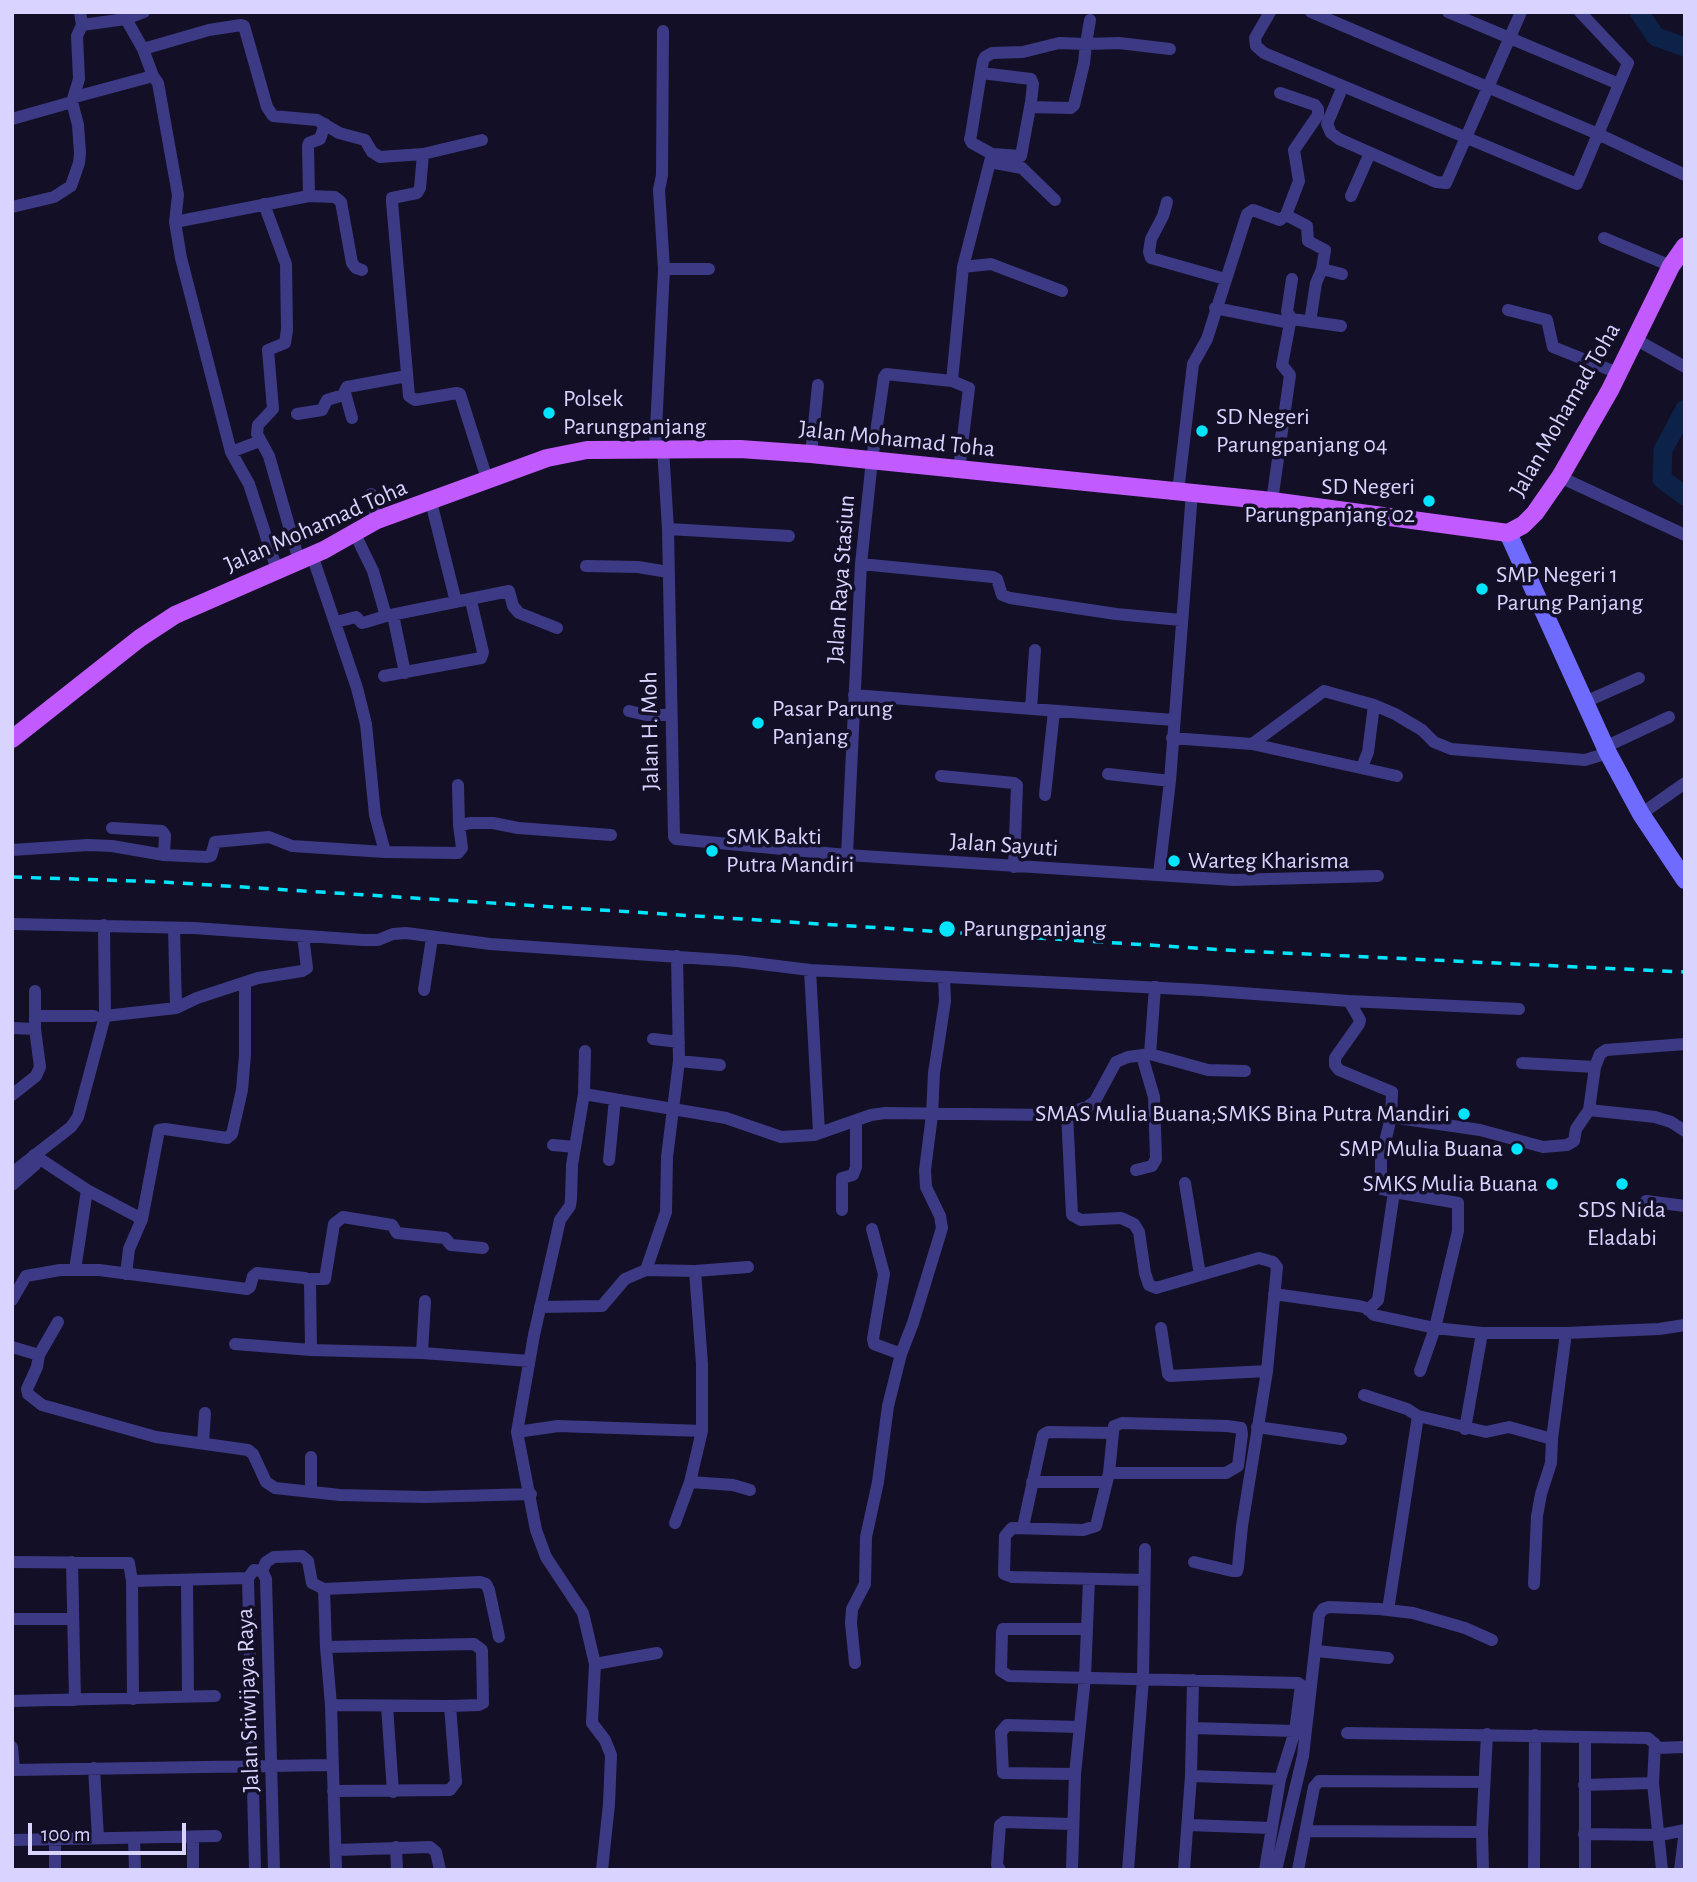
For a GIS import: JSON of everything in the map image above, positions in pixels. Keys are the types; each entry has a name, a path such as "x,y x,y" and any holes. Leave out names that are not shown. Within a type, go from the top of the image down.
{"main road":[{"name":"Jalan Mohamad Toha","path":"12,739 140,638 175,615 305,558 355,534 377,520 431,502 486,479 569,453 601,449 659,448 740,449 811,454 1272,501 1508,533 1523,525 1535,513 1560,477 1618,373 1671,266 1685,246"}],"street":[{"path":"12,207 54,197 71,187 80,153 74,99 79,79 77,36 81,19 126,19 144,12"},
{"path":"1270,12 1255,38 1256,46 1264,53 1577,184 1628,63 1580,12"},
{"path":"1311,12 1489,86 1685,175"},
{"path":"1448,12 1619,84"},
{"path":"1343,86 1328,124 1331,133 1436,182 1446,183 1521,12"},
{"path":"126,19 143,49 162,94 178,195 175,222 181,258 231,452 249,484 277,570"},
{"path":"1030,107 1070,108 1074,105 1090,20"},
{"path":"143,49 209,30 243,25 270,114 278,117 311,118 339,134 365,140 377,156 423,154 482,140"},
{"name":"Jalan H. Moh","path":"663,31 663,175 659,190 664,269 659,448 668,529 674,837 847,855"},
{"path":"1055,200 1022,169 992,159 970,139 983,61 988,54 1023,52 1059,43 1119,43 1170,50"},
{"path":"981,73 1031,79 1033,84 1023,155 992,159"},
{"path":"12,119 153,76"},
{"path":"1159,874 1170,781 1181,620 1193,364 1207,339 1247,214 1253,210 1280,220 1286,215 1299,181 1294,150 1317,118 1318,112 1315,105 1280,93"},
{"path":"309,197 307,146 320,139 325,124"},
{"path":"1351,196 1370,153"},
{"path":"423,154 420,188 417,193 392,198 409,396 412,400 460,394 486,479"},
{"path":"959,470 970,392 967,386 952,381 963,267 992,159"},
{"path":"175,222 264,204 309,197 335,197 341,202 352,263 362,270"},
{"path":"1167,202 1151,239 1151,258 1225,279"},
{"path":"264,204 286,264 287,317 285,343 268,350 273,409 258,425 257,434 269,456 305,558 336,622 357,688 366,724 375,815 384,852"},
{"path":"1286,215 1307,226 1308,241 1325,250 1310,321"},
{"path":"1604,238 1671,266"},
{"path":"963,267 991,264 1062,291"},
{"path":"664,269 709,269"},
{"path":"1322,269 1342,274"},
{"path":"1272,501 1290,375 1282,365 1291,321 1287,312 1292,279"},
{"path":"1215,308 1291,321 1341,326"},
{"path":"1508,310 1547,320 1553,347 1618,373"},
{"path":"1635,339 1683,365"},
{"name":"Jalan Raya Stasiun","path":"847,855 861,564 884,377 886,374 952,381"},
{"path":"352,418 345,393 347,387 407,376"},
{"path":"811,454 818,385"},
{"path":"297,414 322,410 327,400 345,393"},
{"path":"231,452 260,440"},
{"path":"1560,477 1685,536"},
{"path":"370,494 377,520"},
{"path":"431,502 456,602"},
{"path":"668,529 789,536"},
{"path":"1508,533 1606,750 1642,814 1679,860 1685,880"},
{"path":"355,534 373,571 405,673"},
{"path":"861,564 993,577 997,579 1002,595 1010,598 1116,614 1181,620"},
{"path":"586,566 638,567 668,572"},
{"path":"336,622 356,617 362,623 509,592 513,606 519,613 557,628"},
{"path":"384,676 481,658 483,652 471,601"},
{"path":"1031,709 1035,650"},
{"path":"1585,702 1639,678"},
{"path":"1252,744 1324,691 1395,714 1422,730 1434,742 1451,749 1585,760 1669,717"},
{"path":"854,695 1173,720"},
{"path":"1362,767 1368,752 1374,705"},
{"path":"629,711 646,715 671,715"},
{"path":"1045,795 1054,711"},
{"path":"1172,738 1252,744 1397,776"},
{"path":"1108,774 1170,781"},
{"path":"941,776 1017,785 1014,867"},
{"path":"1642,814 1685,783"},
{"path":"12,850 88,845 207,858 211,856 215,842 269,837 292,846 384,852 458,853 462,848 457,785"},
{"path":"459,825 493,823 518,828 611,835"},
{"path":"112,828 162,831 165,835 164,855"},
{"name":"Jalan Sayuti","path":"847,855 1245,880 1378,876"},
{"path":"12,924 174,928 372,940 398,933 810,970 1519,1009"},
{"path":"12,1185 78,1117 99,1016 104,925"},
{"path":"174,928 176,1008"},
{"path":"12,1028 176,1008 197,998 272,975 305,970 303,936"},
{"path":"424,989 432,938"},
{"path":"646,1270 666,1212 667,1157 679,1061 677,956"},
{"path":"810,970 819,1132"},
{"path":"855,1663 852,1608 865,1584 866,1538 878,1482 888,1406 901,1354 942,1228 940,1216 926,1187 925,1170 934,1073 945,1001 944,977"},
{"path":"126,1274 130,1249 142,1219 159,1130 227,1138 232,1134 242,1090 245,983"},
{"path":"1136,1170 1152,1166 1156,1159 1154,1097 1146,1055 1155,987"},
{"path":"12,1095 38,1072 40,1067 35,991"},
{"path":"1349,1001 1360,1020 1335,1058 1335,1065 1339,1070 1392,1092 1391,1117 1381,1159 1381,1189 1458,1203 1458,1231 1435,1328 1420,1371"},
{"path":"653,1039 679,1042"},
{"path":"1391,1117 1480,1130 1543,1147 1567,1145 1574,1141 1576,1129 1589,1110 1595,1067 1600,1054 1606,1050 1685,1044"},
{"path":"585,1051 584,1094 575,1147 570,1206 560,1220 529,1361 517,1432 537,1530 546,1557 583,1613 595,1664 592,1723 605,1740 611,1755 602,1870"},
{"path":"584,1094 726,1118 781,1137 805,1137 871,1115 885,1113 1067,1113 1087,1107 1095,1101 1116,1062 1128,1057 1146,1055 1208,1070 1245,1071"},
{"path":"679,1061 720,1065"},
{"path":"1522,1063 1595,1067"},
{"path":"609,1160 615,1099"},
{"path":"1589,1110 1655,1117 1671,1122 1685,1131"},
{"path":"1067,1113 1072,1215 1081,1220 1121,1218 1134,1224 1139,1232 1148,1283 1152,1287 1259,1258 1272,1262 1277,1267 1267,1371 1237,1571 1194,1562"},
{"path":"842,1210 842,1178 853,1175 856,1167 856,1121"},
{"path":"553,1145 575,1147"},
{"path":"12,1172 37,1158"},
{"path":"37,1158 87,1190 142,1219"},
{"path":"1185,1183 1200,1275"},
{"path":"75,1270 87,1190"},
{"path":"1368,1310 1378,1300 1394,1192"},
{"path":"1646,1201 1685,1206"},
{"path":"12,1300 26,1276 75,1270 247,1289 257,1273 325,1279 334,1224 343,1217 392,1225 397,1233 445,1238 451,1245 483,1248"},
{"path":"872,1229 884,1274 874,1344 901,1354"},
{"path":"540,1307 602,1306 625,1279 646,1270 695,1271 748,1267"},
{"path":"675,1523 691,1482 702,1431 702,1364 695,1271"},
{"path":"310,1279 311,1350"},
{"path":"1274,1294 1359,1306 1374,1315 1435,1328 1482,1333 1566,1333 1659,1329 1685,1325"},
{"path":"422,1353 425,1301"},
{"path":"58,1322 39,1355 37,1367 27,1389 28,1394 42,1405 156,1437 248,1450 253,1454 266,1482 275,1488 340,1495 425,1497 531,1494"},
{"path":"1161,1328 1170,1376 1267,1371"},
{"path":"1465,1429 1482,1333"},
{"path":"1534,1584 1537,1516 1551,1463 1566,1333"},
{"path":"235,1344 529,1361"},
{"path":"12,1347 39,1355"},
{"path":"1364,1395 1408,1409 1418,1416 1465,1429 1491,1432 1509,1427 1552,1439"},
{"path":"203,1443 205,1413"},
{"path":"1388,1610 1418,1416"},
{"path":"1032,1482 1108,1477 1226,1473 1238,1466 1241,1428 1122,1423 1114,1426 1108,1477 1099,1521 1093,1529 1023,1527 1012,1528 1005,1536 1003,1570 1006,1576 1144,1580"},
{"path":"517,1432 558,1426 702,1431"},
{"path":"1257,1427 1341,1439"},
{"path":"1023,1527 1046,1433 1113,1433"},
{"path":"311,1457 311,1492"},
{"path":"691,1482 733,1485 750,1490"},
{"path":"1128,1870 1143,1679 1145,1549"},
{"path":"132,1581 187,1580 254,1574 274,1557 302,1556 308,1561 312,1583 324,1589 480,1582 489,1590 499,1637"},
{"path":"12,1562 125,1561 131,1567 133,1699"},
{"path":"72,1562 75,1700"},
{"name":"Jalan Sriwijaya Raya","path":"255,1870 254,1574 265,1579 274,1870"},
{"path":"1072,1870 1075,1774 1085,1677 1089,1579"},
{"path":"187,1580 188,1696"},
{"path":"324,1589 336,1870"},
{"path":"1276,1870 1303,1756 1319,1615 1323,1609 1388,1610 1437,1619 1492,1640"},
{"path":"12,1619 72,1619"},
{"path":"1087,1629 1007,1627 1002,1632 1001,1671 1004,1674 1298,1683 1303,1688 1295,1731 1280,1779 1265,1870"},
{"path":"326,1647 474,1644 482,1650 483,1703 478,1705 331,1705"},
{"path":"1316,1651 1388,1658"},
{"path":"595,1664 657,1653"},
{"path":"1184,1870 1191,1776 1192,1680"},
{"path":"12,1701 215,1696"},
{"path":"387,1706 393,1792"},
{"path":"333,1791 450,1790 456,1782 450,1706"},
{"path":"1075,1774 1003,1773 1001,1732 1007,1725 1079,1727"},
{"path":"1192,1728 1295,1731"},
{"path":"1347,1733 1648,1738 1652,1740 1655,1748 1653,1783 1662,1870"},
{"path":"1483,1870 1482,1832 1487,1734"},
{"path":"1534,1870 1535,1735"},
{"path":"1585,1737 1585,1870"},
{"path":"12,1747 13,1770 332,1765"},
{"path":"1655,1748 1685,1747"},
{"path":"94,1768 98,1838"},
{"path":"1191,1776 1280,1779"},
{"path":"1298,1870 1314,1787 1320,1781 1484,1782"},
{"path":"1584,1785 1653,1783"},
{"path":"1000,1870 997,1865 1000,1825 1004,1822 1073,1824"},
{"path":"1188,1825 1271,1828"},
{"path":"1584,1834 1660,1835 1685,1830 1680,1870"},
{"path":"1306,1831 1482,1832"},
{"path":"12,1840 216,1836"},
{"path":"193,1837 194,1870"},
{"path":"134,1838 135,1870"},
{"path":"55,1839 55,1870"},
{"path":"335,1850 396,1847 433,1849 440,1870"},
{"path":"396,1847 397,1870"}],"waterway":[{"path":"1639,12 1656,37 1685,47"},
{"path":"1685,409 1663,450 1662,479 1685,496"}],"railway":[{"path":"12,877 164,882 1242,951 1685,972"}],"place":[{"name":"Polsek Parungpanjang","path":"549,413"},
{"name":"SD Negeri Parungpanjang 04","path":"1202,431"},
{"name":"SD Negeri Parungpanjang 02","path":"1429,501"},
{"name":"SMP Negeri 1 Parung Panjang","path":"1482,589"},
{"name":"Pasar Parung Panjang","path":"758,723"},
{"name":"SMK Bakti Putra Mandiri","path":"712,851"},
{"name":"Warteg Kharisma","path":"1174,861"},
{"name":"Parungpanjang","path":"947,929"},
{"name":"SMAS Mulia Buana;SMKS Bina Putra Mandiri","path":"1464,1114"},
{"name":"SMP Mulia Buana","path":"1517,1149"},
{"name":"SMKS Mulia Buana","path":"1552,1184"},
{"name":"SDS Nida Eladabi","path":"1622,1184"}]}
